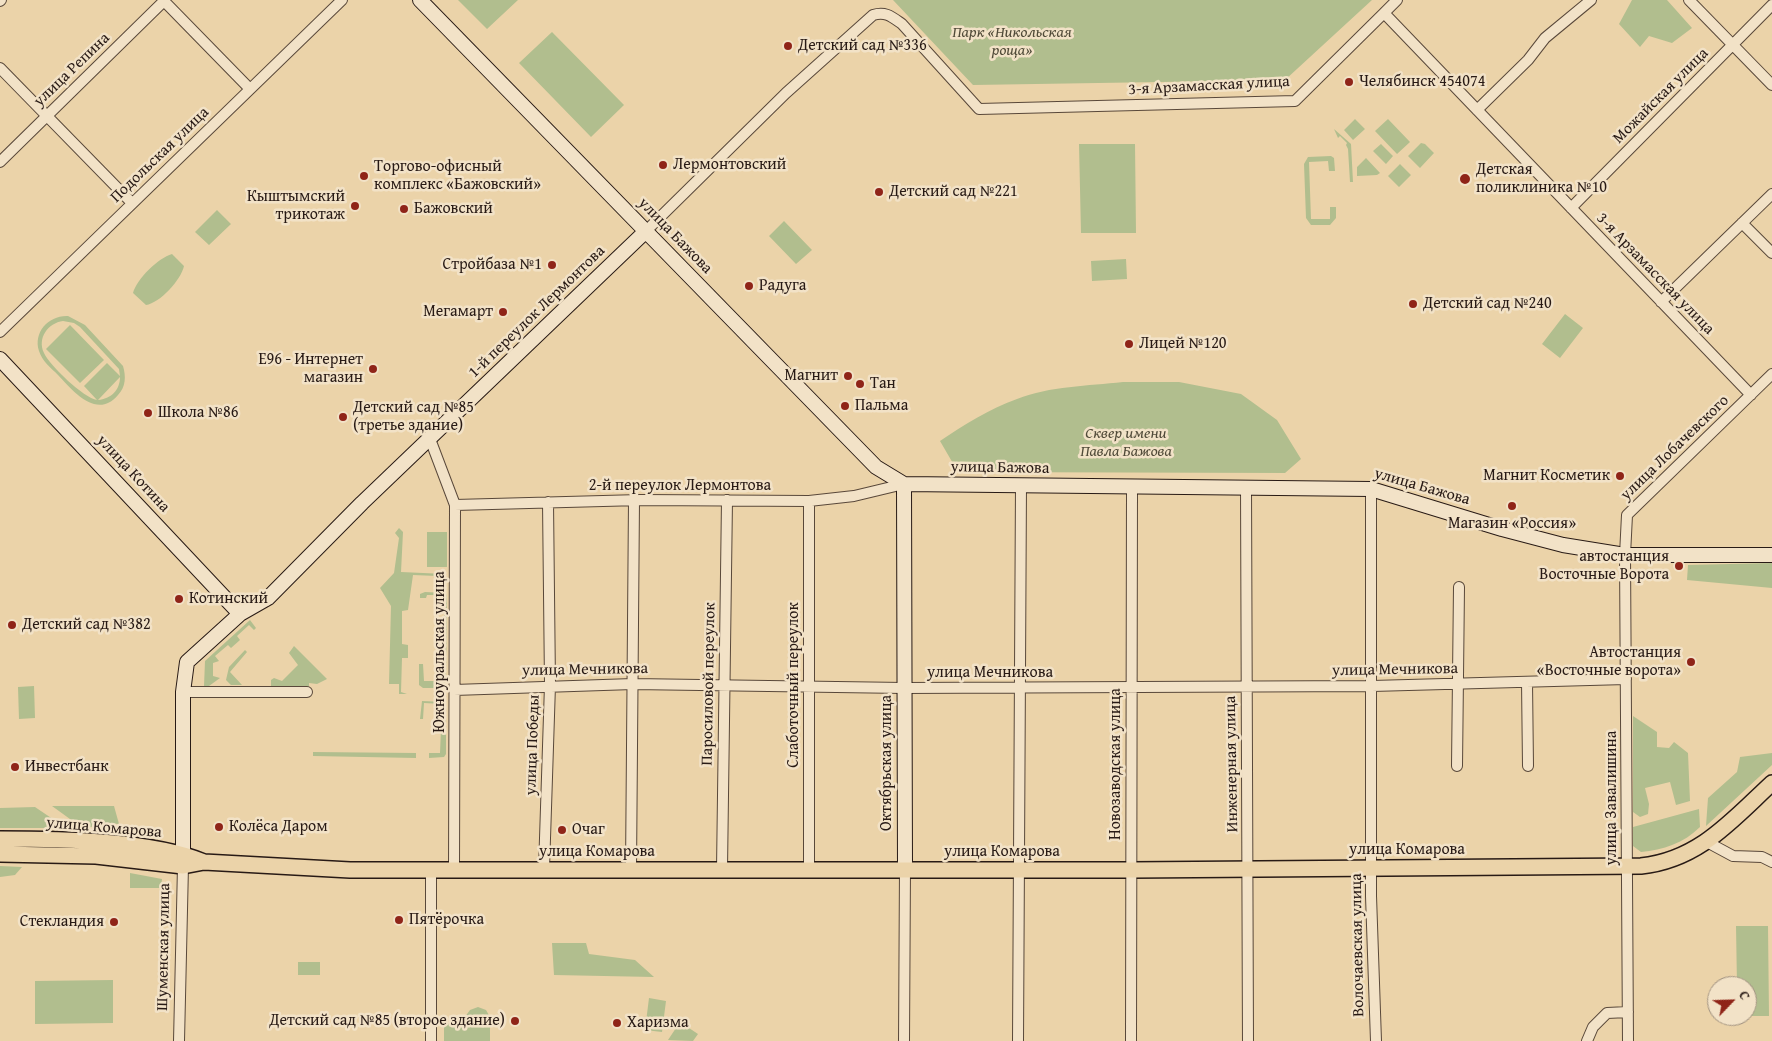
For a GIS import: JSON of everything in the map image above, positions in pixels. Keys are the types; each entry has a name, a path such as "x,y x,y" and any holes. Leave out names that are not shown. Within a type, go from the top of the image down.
{"main road":[{"name":"улица Бажова","path":"420,0 876,467 904,484 1371,488 1537,540 1625,555 1772,555"},
{"name":"1-й переулок Лермонтова","path":"183,860 183,692 187,662 240,614 268,598 646,231"},
{"name":"улица Котина","path":"0,359 240,614"},
{"name":"Октябрьская улица","path":"904,484 905,868"},
{"name":"улица Комарова","path":"0,854 183,860 317,869 431,870 905,868 1132,870 1627,866 1670,861 1685,855 1707,842 1772,783"},
{"name":"улица Комарова","path":"0,839 93,843 183,860"}],"street":[{"path":"164,0 250,88"},
{"name":"улица Репина","path":"0,162 164,0"},
{"name":"Подольская улица","path":"0,332 342,0"},
{"path":"1384,13 1397,0"},
{"path":"1477,110 1528,60 1545,38 1591,0"},
{"path":"1689,0 1772,85"},
{"name":"Можайская улица","path":"1571,208 1772,6"},
{"name":"3-я Арзамасская улица","path":"874,15 881,12 902,24 979,108 1295,101 1384,13 1751,395"},
{"name":"1-й переулок Лермонтова","path":"646,231 786,94 874,15"},
{"path":"0,68 132,203"},
{"path":"1661,302 1772,194"},
{"path":"1742,223 1772,253"},
{"name":"улица Лобачевского","path":"1625,555 1628,515 1772,374"},
{"name":"Южноуральская улица","path":"430,439 455,504 454,870"},
{"name":"2-й переулок Лермонтова","path":"455,504 634,500 809,501 854,496 904,484"},
{"path":"1018,1041 1021,486"},
{"name":"Новозаводская улица","path":"1131,1041 1132,486"},
{"name":"Инженерная улица","path":"1246,488 1248,1041"},
{"name":"Волочаевская улица","path":"1371,488 1371,868 1376,1041"},
{"path":"631,869 634,500"},
{"name":"Паросиловой переулок","path":"722,869 727,500"},
{"name":"Слаботочный переулок","path":"808,869 810,686 809,501"},
{"name":"улица Победы","path":"544,869 550,685 548,502"},
{"name":"улица Завалишина","path":"1625,555 1628,1041"},
{"path":"1457,766 1459,587"},
{"name":"улица Мечникова","path":"454,690 550,685 633,684 904,688 1372,686 1626,679"},
{"path":"1527,682 1528,766"},
{"path":"183,692 307,692"},
{"path":"1707,842 1733,856 1762,857 1772,862"},
{"name":"Шуменская улица","path":"179,1041 183,860"},
{"name":"Октябрьская улица","path":"904,1041 905,868"},
{"path":"431,870 431,1041"},
{"path":"1587,1041 1593,1027 1607,1013 1628,1012"}],"green space":[{"path":"458,0 518,0 487,29"},
{"name":"Парк «Никольская роща»","path":"893,0 1372,0 1285,80 973,85"},
{"path":"1632,0 1667,0 1692,28 1672,43 1649,36 1640,47 1619,24"},
{"path":"552,32 624,105 591,137 519,63"},
{"path":"1355,119 1365,129 1353,140 1344,130"},
{"path":"1388,119 1410,142 1397,154 1375,131"},
{"path":"1334,129 1351,144 1353,182 1350,182 1347,143 1340,136 1338,138"},
{"path":"1421,143 1425,144 1434,153 1420,168 1408,156"},
{"path":"1079,144 1135,144 1136,233 1081,233"},
{"path":"1381,144 1393,156 1386,164 1373,151"},
{"path":"1331,156 1334,158 1335,171 1329,171 1328,161 1309,162 1311,219 1330,219 1330,207 1336,207 1336,218 1330,225 1311,225 1306,218 1304,164 1308,157"},
{"path":"1366,158 1380,173 1377,175 1357,176 1357,167"},
{"path":"1400,164 1411,175 1399,187 1388,176"},
{"path":"217,210 231,224 209,245 195,232"},
{"path":"784,221 812,250 796,264 769,236"},
{"path":"172,254 184,266 179,278 157,300 146,305 133,293 135,287 155,264"},
{"path":"1126,259 1127,279 1092,281 1091,261"},
{"path":"1565,314 1583,328 1560,358 1542,344"},
{"path":"61,316 68,316 85,325 123,366 125,374 124,385 121,392 110,402 102,405 94,404 78,395 42,358 39,351 38,337 44,326","holes":["63,321 74,323 80,327 119,369 120,376 107,363 84,386 97,400 84,394 68,381 53,366 44,353 42,342 45,332 53,325","120,377 120,382 114,393 107,398 98,400"]},
{"path":"70,325 104,360 80,383 46,349"},
{"name":"Сквер имени Павла Бажова","path":"1123,382 1179,382 1241,394 1277,420 1301,459 1285,473 958,472 940,441 987,412 1030,395 1069,387"},
{"path":"399,528 403,532 401,572 445,574 441,582 437,582 437,576 413,575 408,610 402,611 402,644 408,645 408,658 402,658 401,692 407,694 399,694 399,684 389,684 391,606 380,588 394,573 399,538 395,533"},
{"path":"427,532 447,532 447,567 427,567"},
{"path":"1772,563 1772,588 1687,580 1688,565"},
{"path":"425,592 446,593 447,597 446,681 443,688 423,688 419,685 419,664 423,664 424,681 444,681 444,595 427,595 426,598 420,598 420,594"},
{"path":"250,620 256,628 254,630 249,625 237,636 240,640 231,648 228,645 215,656 219,661 213,663 213,676 220,678 209,686 204,686 205,661"},
{"path":"294,646 327,679 317,684 309,683 309,688 271,687 271,680 274,678 282,681 298,665 289,653"},
{"path":"245,650 247,652 230,672 242,685 231,685 226,680 229,667"},
{"path":"34,686 35,718 19,719 18,687"},
{"path":"422,701 446,702 446,754 444,757 429,758 429,753 440,753 442,704 424,703 423,719 420,719"},
{"path":"1633,716 1657,732 1657,747 1669,748 1674,742 1688,753 1690,801 1676,805 1670,782 1645,788 1649,804 1648,814 1640,817 1633,812"},
{"path":"313,752 416,753 416,758 313,756"},
{"path":"1772,753 1772,765 1706,826 1708,798 1737,772 1740,757"},
{"path":"52,806 114,806 119,824 104,823 99,827 81,827"},
{"path":"35,807 66,828 0,828 0,808"},
{"path":"1699,809 1700,827 1680,841 1657,850 1641,852 1633,846 1633,827"},
{"path":"0,866 22,867 15,875 0,877"},
{"path":"130,873 162,879 161,888 130,888"},
{"path":"1736,926 1768,926 1769,1016 1757,1016 1757,976 1737,976"},
{"path":"552,943 586,943 589,954 635,960 654,977 554,975"},
{"path":"298,962 320,962 320,975 298,975"},
{"path":"113,980 113,1023 35,1024 35,981"},
{"path":"649,998 666,1001 662,1032 645,1030"},
{"path":"478,1007 486,1010 490,1017 490,1041 444,1041 444,1024 462,1021 470,1010"},
{"path":"680,1022 698,1034 693,1041 668,1040"}],"place":[{"name":"Детский сад №336","path":"788,46"},
{"name":"Челябинск 454074","path":"1349,82"},
{"name":"Лермонтовский","path":"663,165"},
{"name":"Торгово-офисный комплекс «Бажовский»","path":"364,176"},
{"name":"Детская поликлиника №10","path":"1465,179"},
{"name":"Детский сад №221","path":"879,192"},
{"name":"Кыштымский трикотаж","path":"355,206"},
{"name":"Бажовский","path":"404,209"},
{"name":"Стройбаза №1","path":"552,265"},
{"name":"Радуга","path":"749,286"},
{"name":"Детский сад №240","path":"1413,304"},
{"name":"Мегамарт","path":"503,312"},
{"name":"Лицей №120","path":"1129,344"},
{"name":"Е96 - Интернет магазин","path":"373,369"},
{"name":"Магнит","path":"848,376"},
{"name":"Тан","path":"860,384"},
{"name":"Пальма","path":"845,406"},
{"name":"Школа №86","path":"148,413"},
{"name":"Детский сад №85 (третье здание)","path":"343,417"},
{"name":"Магнит Косметик","path":"1620,476"},
{"name":"Магазин «Россия»","path":"1512,506"},
{"name":"автостанция Восточные Ворота","path":"1679,566"},
{"name":"Котинский","path":"179,599"},
{"name":"Детский сад №382","path":"12,625"},
{"name":"Автостанция «Восточные ворота»","path":"1691,662"},
{"name":"Инвестбанк","path":"15,767"},
{"name":"Колёса Даром","path":"219,827"},
{"name":"Очаг","path":"562,830"},
{"name":"Пятёрочка","path":"399,920"},
{"name":"Стекландия","path":"114,922"},
{"name":"Детский сад №85 (второе здание)","path":"515,1021"},
{"name":"Харизма","path":"617,1023"}]}
